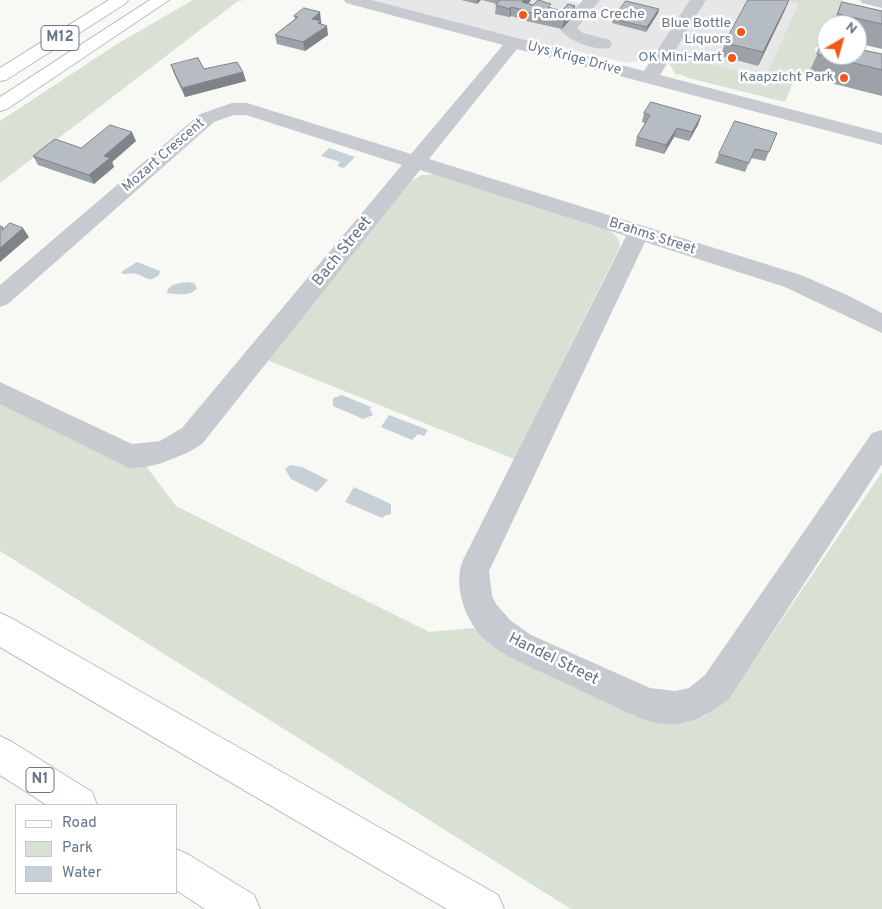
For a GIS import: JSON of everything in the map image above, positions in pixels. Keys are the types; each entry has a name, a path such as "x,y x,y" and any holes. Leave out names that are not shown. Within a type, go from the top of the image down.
{"main road":[{"name":"M12","path":"0,76 120,0"},
{"path":"157,3 170,0"},
{"name":"M12","path":"0,106 108,33 157,3"},
{"path":"0,629 484,909"},
{"name":"N1","path":"0,754 78,804"},
{"path":"178,869 240,909"}],"street":[{"name":"Uys Krige Drive","path":"352,0 882,139"},
{"path":"592,0 570,24 568,30 577,37 604,44"},
{"path":"649,78 698,0"},
{"path":"868,0 882,3"},
{"name":"Bach Street","path":"0,392 129,456 144,456 164,452 178,446 192,436 513,43"},
{"name":"Mozart Crescent","path":"0,298 207,118 216,113 232,109 247,109 267,113 417,162"},
{"name":"Brahms Street","path":"417,162 793,281 839,301 882,324"},
{"name":"Handel Street","path":"639,233 474,570 475,593 484,614 500,634 520,646 649,705 674,708 701,700 717,687 882,441"}],"shaded area":[{"path":"349,0 565,0 583,4 586,0 783,0 800,4 764,79 691,58 680,59 670,65 646,59 628,63 550,45 544,51"}],"green space":[{"path":"193,0 245,0 238,1 0,183 0,121 117,44"},
{"path":"783,0 843,0 837,15 817,15 817,47 815,48 817,60 807,76 797,73 785,102 688,78 680,74 676,75 670,65 679,59 691,58 764,79 799,4"},
{"path":"437,174 608,230 619,241 620,246 514,459 267,360 411,181 422,175"},
{"path":"0,403 146,466 176,506 429,632 473,628 504,650 671,722 705,716 732,693 882,472 882,909 571,909 0,551"}],"water":[{"path":"329,148 355,157 344,168 337,166 340,162 321,156"},
{"path":"137,262 160,271 159,275 150,279 136,274 123,274 121,272"},
{"path":"187,282 194,283 197,288 188,294 167,293 172,286"},
{"path":"342,395 371,407 373,415 363,419 333,406 333,398"},
{"path":"389,415 428,430 424,436 418,434 412,440 381,427"},
{"path":"290,465 302,467 328,480 317,492 291,479 285,469"},
{"path":"354,487 391,504 391,514 382,518 345,502"}],"building":[{"path":"500,0 524,0 522,2 533,5 538,0 551,4 548,7 562,11 568,4 575,6 564,20 496,5"},
{"path":"748,0 789,0 763,52 725,43"},
{"path":"626,1 659,9 647,27 613,19"},
{"path":"842,2 882,11 882,24 867,21 867,15 838,14"},
{"path":"304,8 320,12 312,19 321,21 318,23 327,26 303,42 275,35 298,17 294,16"},
{"path":"867,51 882,54 882,70 862,65 867,65"},
{"path":"198,58 204,69 237,62 243,72 182,88 171,65"},
{"path":"651,102 701,116 692,132 677,128 666,145 637,137 650,115 644,113"},
{"path":"735,121 777,133 769,152 755,149 749,163 719,154"},
{"path":"110,125 132,132 104,156 110,158 89,175 33,156 55,139 81,148"},
{"path":"10,223 23,228 0,248 0,226 3,227 2,230"}],"place":[{"name":"Panorama Creche","path":"523,15"},
{"name":"Blue Bottle Liquors","path":"741,32"},
{"name":"OK Mini-Mart","path":"732,58"},
{"name":"Kaapzicht Park","path":"844,78"}]}
